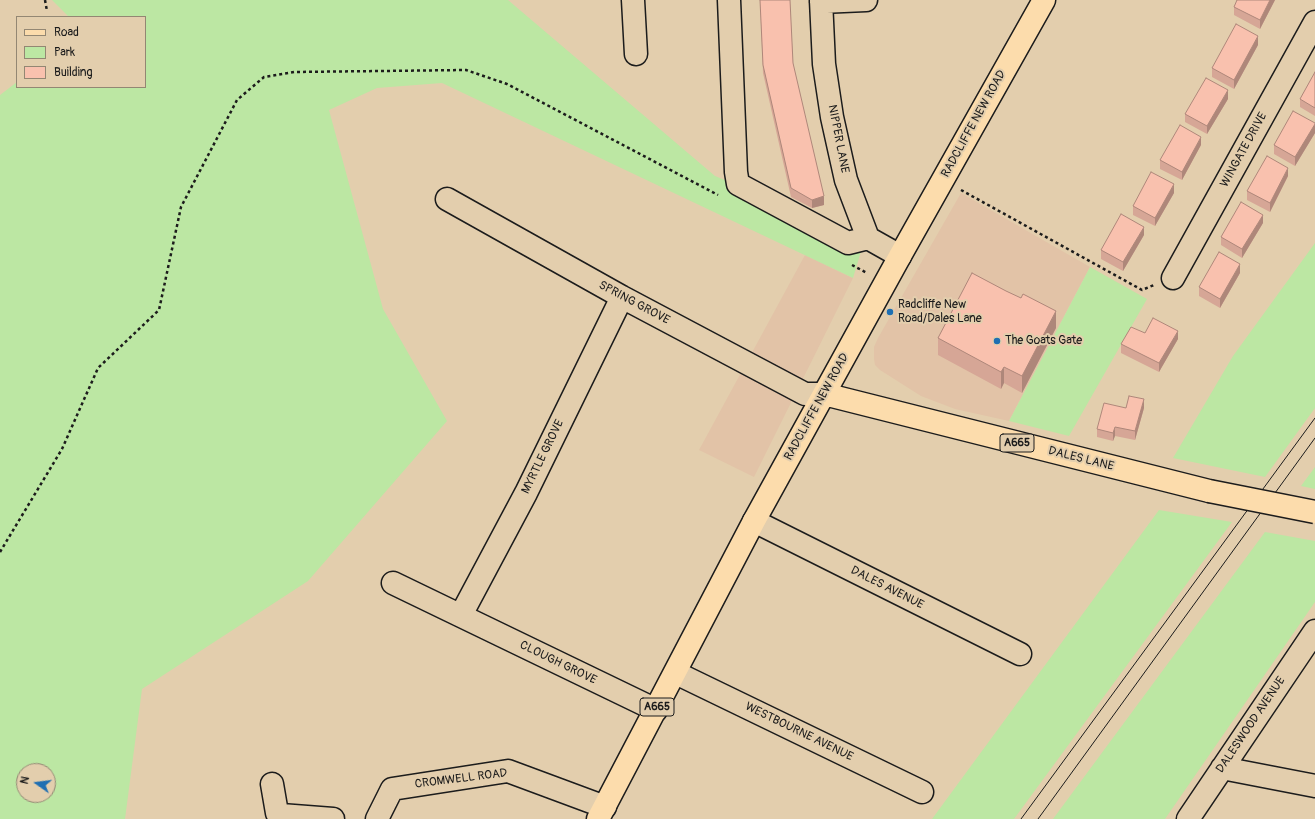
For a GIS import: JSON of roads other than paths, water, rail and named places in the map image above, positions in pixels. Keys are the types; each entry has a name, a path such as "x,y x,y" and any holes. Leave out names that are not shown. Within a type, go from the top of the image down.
{"main road":[{"name":"RADCLIFFE NEW ROAD","path":"602,813 754,521 900,256 1044,0"},
{"name":"DALES LANE","path":"824,394 1209,492 1315,512"}],"street":[{"path":"633,0 636,54"},
{"path":"729,0 736,172 738,184 848,243 868,238 900,256"},
{"path":"821,1 866,0"},
{"name":"NIPPER LANE","path":"821,1 824,64 832,117 846,180 868,238"},
{"name":"WINGATE DRIVE","path":"1173,278 1315,22"},
{"name":"SPRING GROVE","path":"448,199 622,297 805,394 824,394"},
{"name":"MYRTLE GROVE","path":"461,615 526,493 622,297"},
{"name":"DALES AVENUE","path":"754,521 1020,654"},
{"name":"CLOUGH GROVE","path":"393,583 656,710"},
{"name":"DALESWOOD AVENUE","path":"1188,819 1315,631"},
{"name":"WESTBOURNE AVENUE","path":"676,673 922,792"},
{"path":"1222,768 1315,786"},
{"name":"CROMWELL ROAD","path":"377,819 392,789 508,771 602,813"},
{"path":"272,784 277,813 281,815 333,819"}],"tram line":[{"path":"1021,819 1315,418"},
{"path":"1038,819 1315,438"}],"place":[{"name":"Radcliffe New Road/Dales Lane","path":"890,312"},
{"name":"The Goats Gate","path":"997,341"}]}
